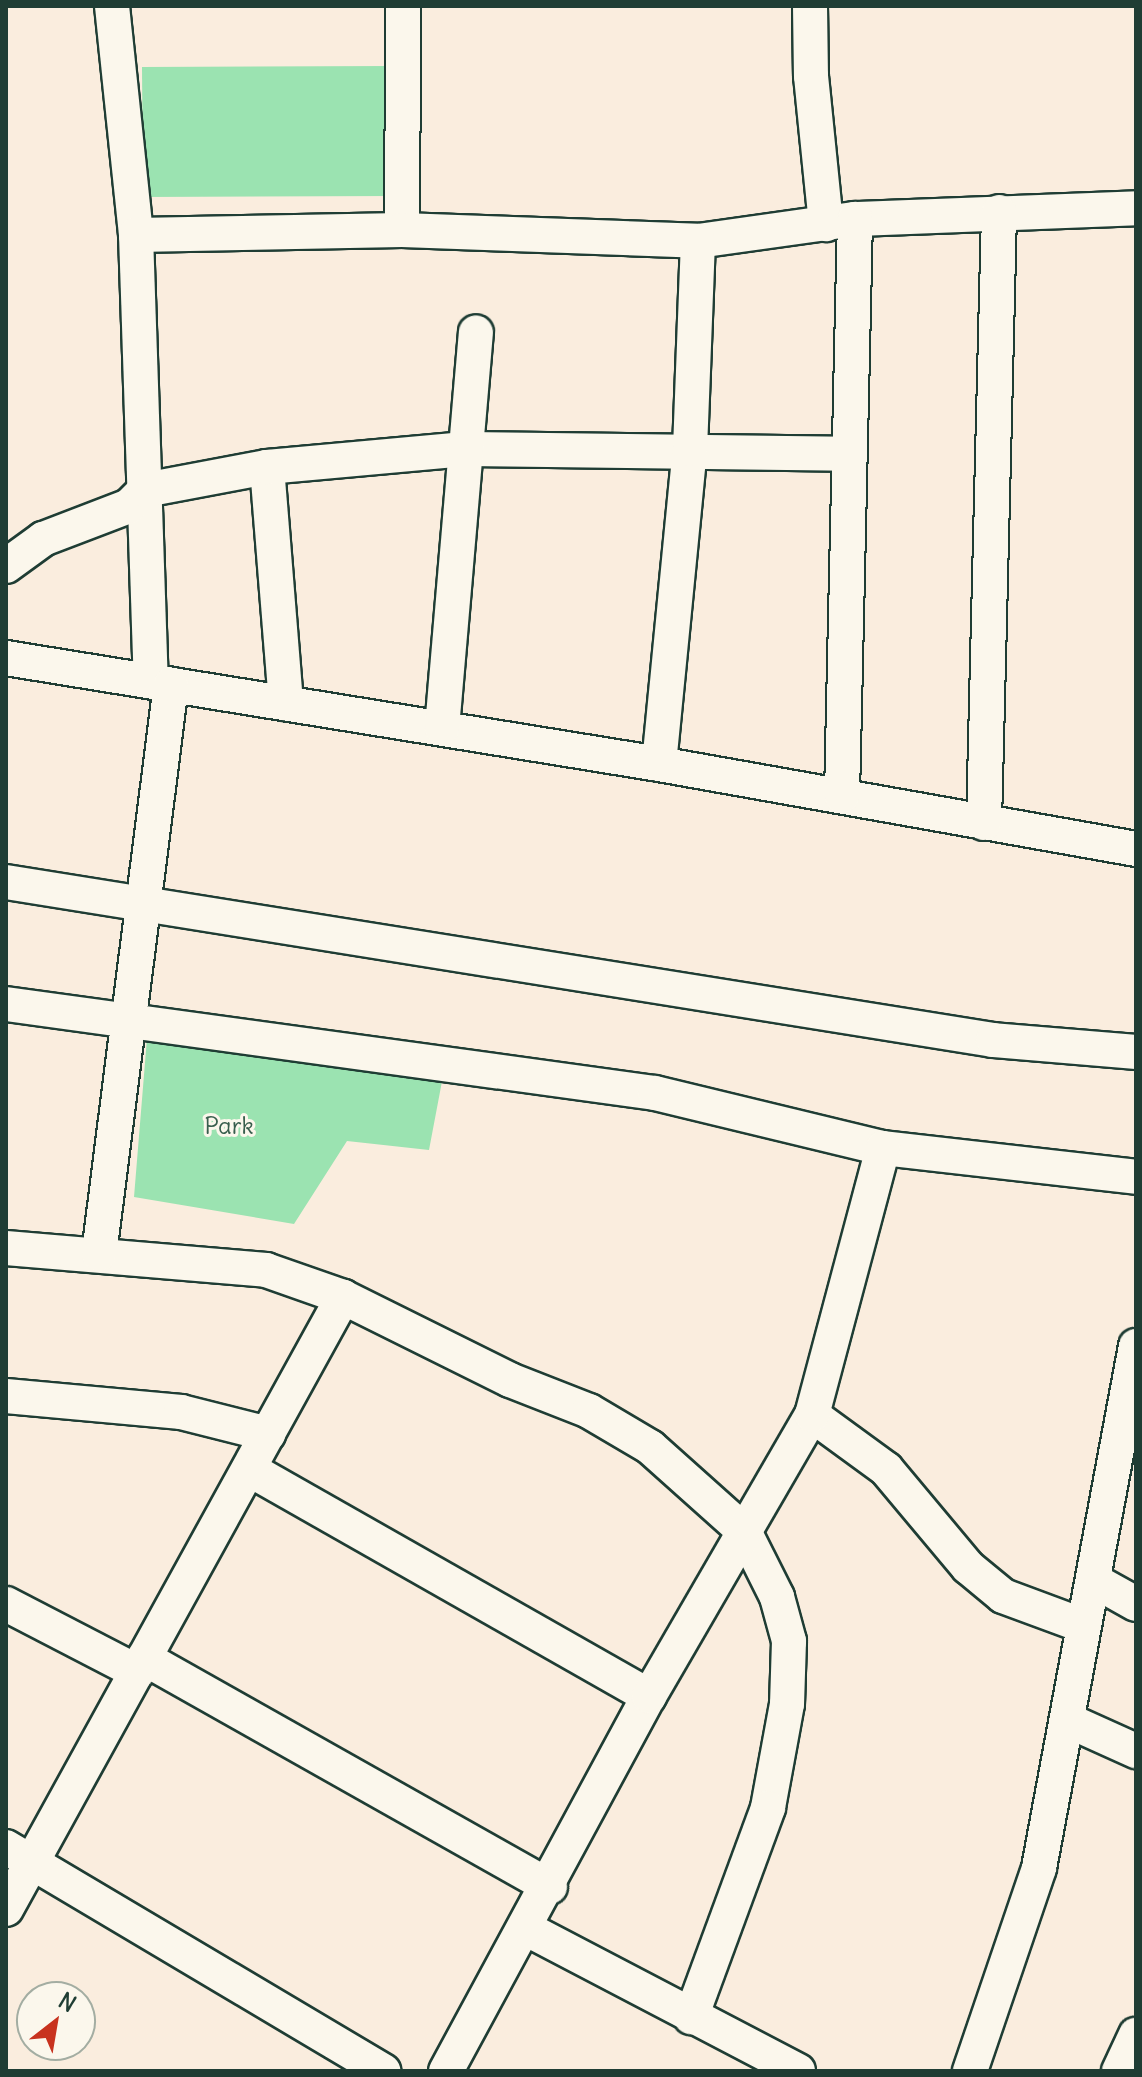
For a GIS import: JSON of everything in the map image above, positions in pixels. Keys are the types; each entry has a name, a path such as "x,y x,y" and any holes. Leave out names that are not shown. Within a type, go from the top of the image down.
{"street":[{"path":"99,1254 126,1021 144,906 161,683 145,490 136,235 112,6"},
{"path":"402,230 403,6"},
{"path":"810,6 811,76 840,221 849,454 842,796"},
{"path":"136,235 402,230 698,241 840,221 1136,208"},
{"path":"984,823 999,212"},
{"path":"659,764 690,449 698,241"},
{"path":"442,728 476,332"},
{"path":"6,566 43,539 129,506 145,490 267,467 465,449 690,449 849,454"},
{"path":"267,467 286,703"},
{"path":"6,658 659,764 1136,849"},
{"path":"6,882 993,1040 1136,1052"},
{"path":"6,1004 655,1093 883,1148 1136,1177"},
{"path":"446,2071 550,1887 649,1696 812,1415 883,1148"},
{"path":"6,1248 266,1270 343,1297 510,1380 589,1411 650,1447 744,1531 777,1597 789,1641 787,1704 768,1808 691,2017"},
{"path":"6,1909 19,1855 140,1665 343,1297"},
{"path":"970,2071 1039,1868 1093,1580 1129,1422 1136,1346"},
{"path":"6,1396 181,1412 268,1434"},
{"path":"812,1415 886,1469 968,1567 1003,1596 1084,1626"},
{"path":"249,1469 649,1696"},
{"path":"1093,1580 1136,1604"},
{"path":"6,1604 140,1665 550,1887"},
{"path":"1067,1720 1136,1751"},
{"path":"19,1855 383,2071"},
{"path":"525,1928 798,2071"},
{"path":"1119,2071 1136,2035"}],"green space":[{"path":"393,66 394,196 143,197 142,67"},
{"name":"Park","path":"148,1026 443,1076 429,1150 347,1141 294,1224 134,1197"}]}
